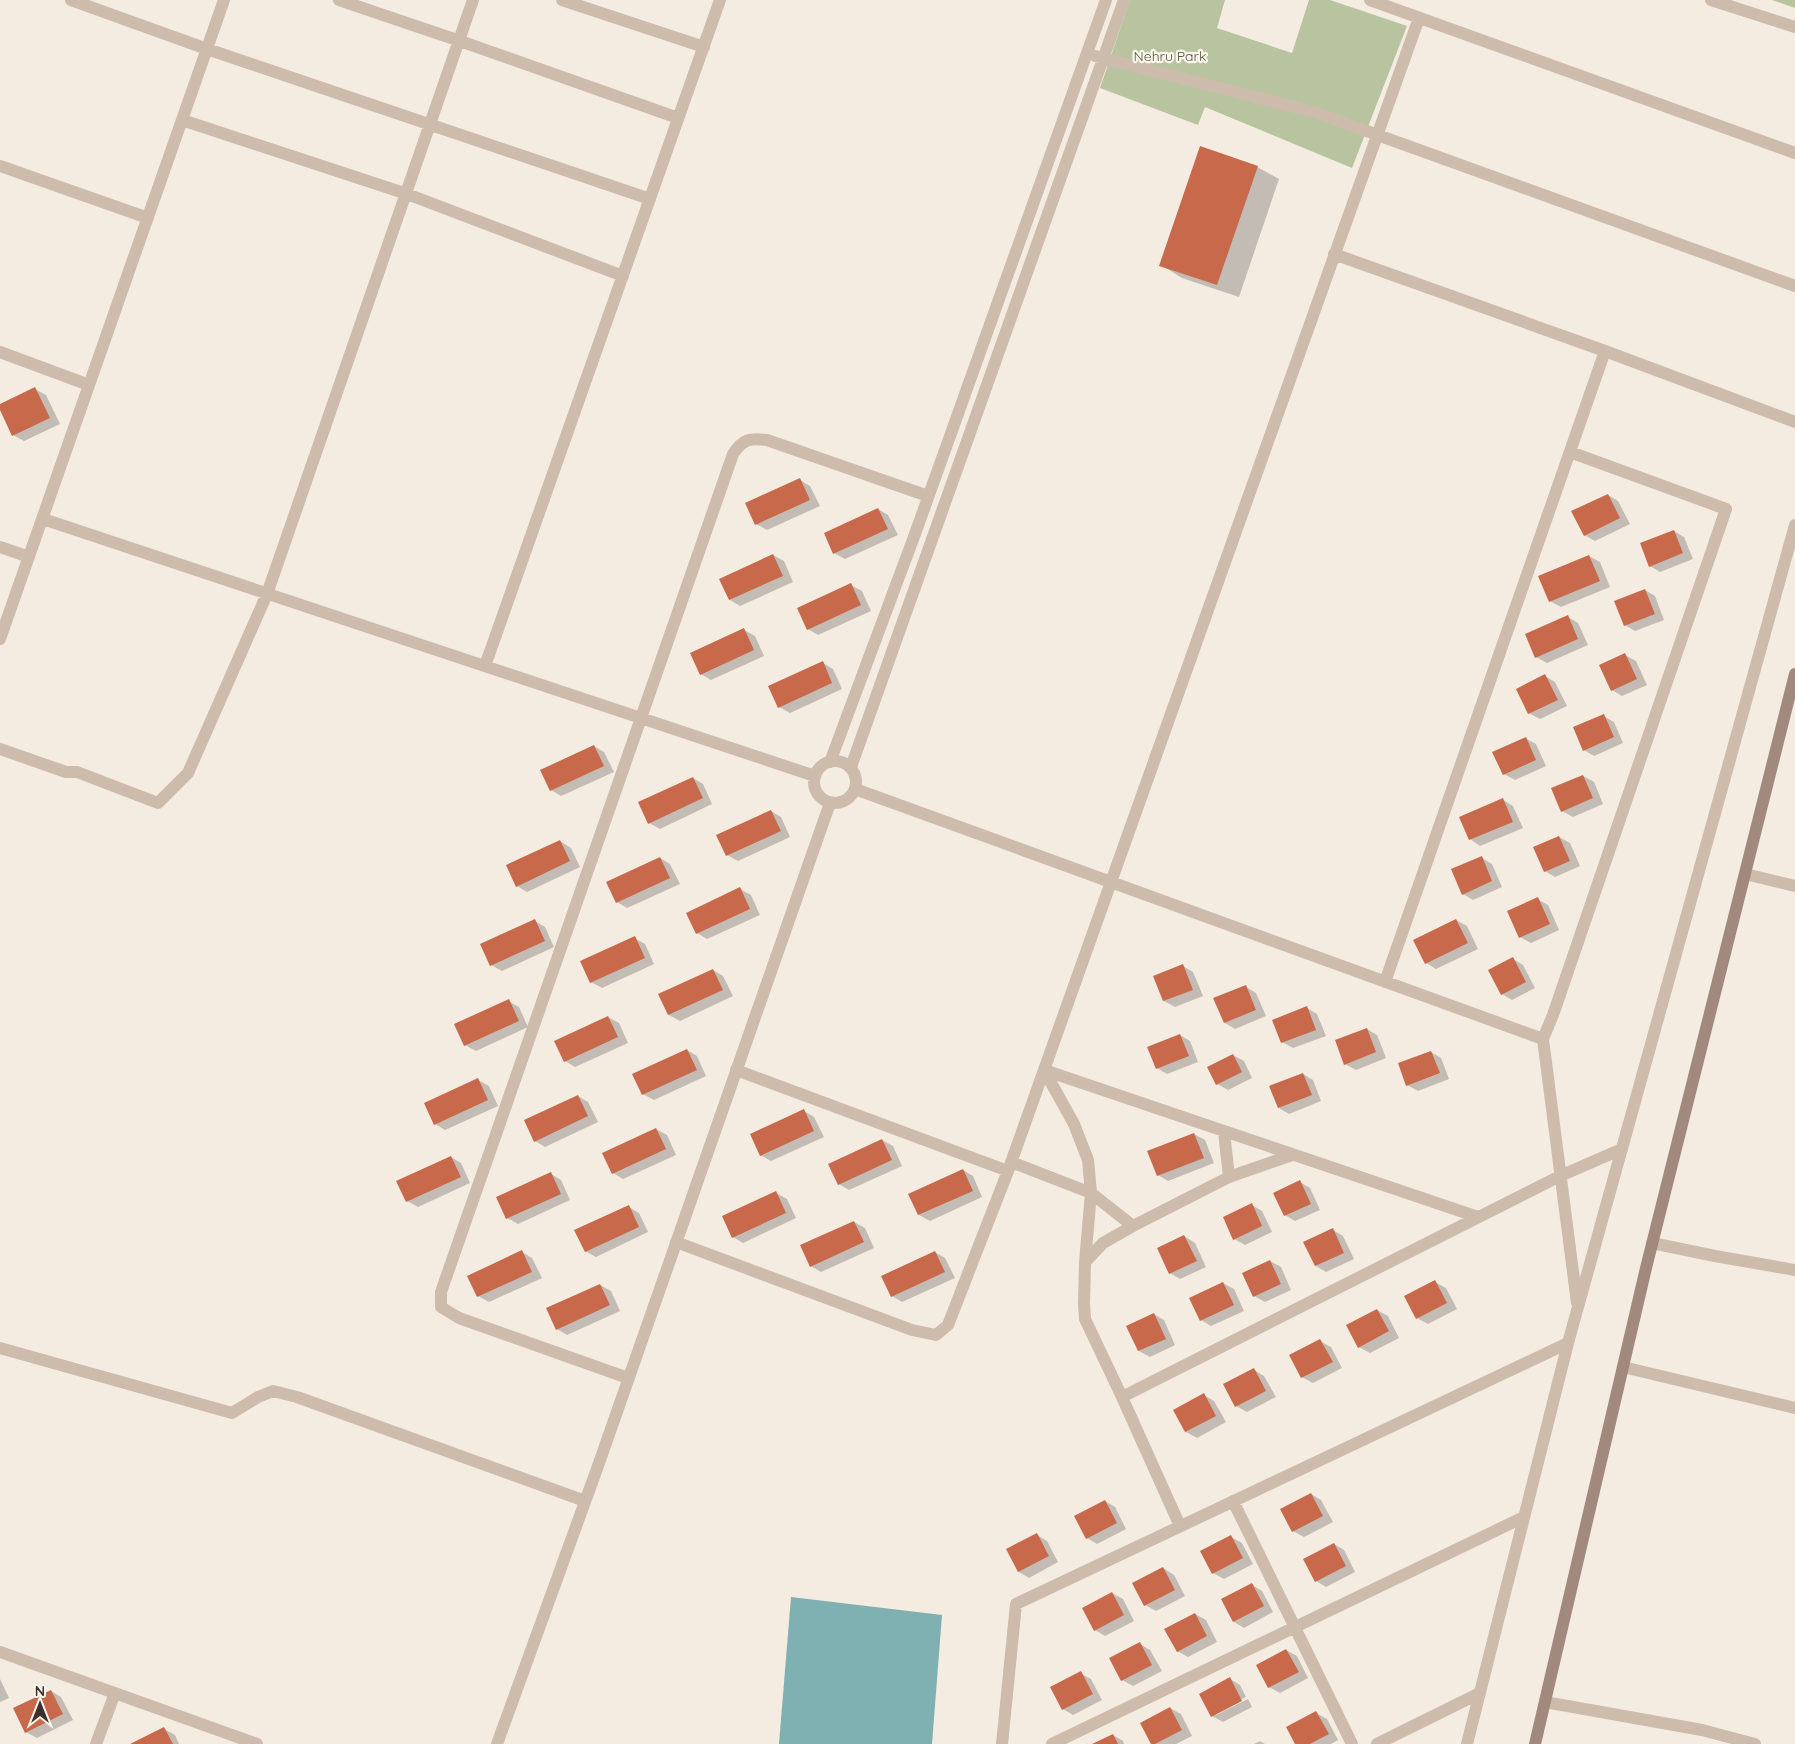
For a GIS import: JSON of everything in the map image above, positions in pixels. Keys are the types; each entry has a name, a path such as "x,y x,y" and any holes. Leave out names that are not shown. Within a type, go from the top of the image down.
{"street":[{"path":"71,0 207,49 650,199"},
{"path":"0,639 224,0"},
{"path":"339,0 678,118"},
{"path":"0,748 66,772 77,772 158,803 188,773 267,594 473,0"},
{"path":"562,0 704,48"},
{"path":"485,666 720,0"},
{"path":"830,762 928,496 1106,0"},
{"path":"851,767 1124,0"},
{"path":"1370,0 1795,153"},
{"path":"1711,0 1795,27"},
{"path":"676,1242 912,1330 936,1335 948,1325 1044,1070 1419,18"},
{"path":"1087,54 1314,112 1795,286"},
{"path":"182,120 407,194 623,276"},
{"path":"0,166 148,218"},
{"path":"1334,254 1795,422"},
{"path":"1385,982 1604,351"},
{"path":"0,352 89,385"},
{"path":"628,1378 459,1318 441,1307 440,1292 733,454 740,444 753,438 767,440 928,496"},
{"path":"1570,452 1726,509 1554,1015 1543,1039 1578,1310"},
{"path":"42,519 815,776"},
{"path":"1467,1744 1568,1343 1795,525"},
{"path":"0,547 29,557"},
{"path":"1535,1744 1652,1243 1795,674"},
{"path":"836,760 851,767 856,773 857,786 852,797 841,803 830,803 818,796 813,785 816,772 824,763 836,760"},
{"path":"855,789 1543,1039"},
{"path":"497,1744 585,1501 830,803"},
{"path":"1745,874 1795,886"},
{"path":"736,1070 1009,1167 1091,1193 1133,1226"},
{"path":"1044,1070 1478,1217"},
{"path":"1044,1070 1074,1124 1088,1160 1091,1193 1085,1262 1085,1319 1122,1396 1180,1526"},
{"path":"1224,1132 1229,1177"},
{"path":"1122,1396 1560,1176 1622,1149"},
{"path":"1085,1262 1103,1243 1133,1226 1229,1177 1292,1155"},
{"path":"1652,1243 1795,1270"},
{"path":"1002,1744 1016,1604 1568,1343"},
{"path":"0,1348 232,1413 258,1397 273,1391 297,1397 585,1501"},
{"path":"1623,1367 1795,1408"},
{"path":"1233,1502 1352,1744"},
{"path":"1052,1744 1524,1517"},
{"path":"0,1652 257,1744"},
{"path":"96,1744 115,1693"},
{"path":"1377,1744 1480,1693"},
{"path":"1545,1702 1702,1730 1755,1744"}],"green space":[{"name":"Nehru Park","path":"1130,0 1225,0 1217,28 1292,53 1309,0 1330,0 1407,26 1352,168 1205,107 1198,125 1100,88"},
{"path":"1772,0 1795,0 1795,8"}],"water":[{"path":"791,1597 942,1615 932,1744 779,1744"}],"building":[{"path":"1200,146 1258,166 1217,285 1159,266"},
{"path":"35,387 50,418 12,436 0,410 0,404"},
{"path":"800,478 810,500 755,525 745,503"},
{"path":"1608,494 1620,518 1584,536 1571,511"},
{"path":"878,508 888,529 833,554 824,533"},
{"path":"1674,530 1683,553 1649,567 1640,543"},
{"path":"773,554 783,576 729,600 719,579"},
{"path":"1589,555 1600,581 1549,602 1538,576"},
{"path":"851,583 861,605 807,630 797,608"},
{"path":"1645,589 1655,614 1624,626 1614,601"},
{"path":"1568,615 1578,639 1535,658 1525,634"},
{"path":"744,628 754,650 700,675 690,653"},
{"path":"1625,653 1637,679 1611,691 1599,665"},
{"path":"823,661 832,683 778,708 768,686"},
{"path":"1545,674 1558,700 1528,714 1516,689"},
{"path":"1604,714 1614,737 1583,751 1573,727"},
{"path":"1526,737 1536,760 1503,775 1492,752"},
{"path":"594,745 604,766 550,791 540,770"},
{"path":"1583,775 1593,798 1561,812 1551,788"},
{"path":"693,777 703,798 648,824 638,802"},
{"path":"1503,798 1513,822 1469,840 1459,817"},
{"path":"771,810 781,831 726,856 716,835"},
{"path":"1559,836 1570,861 1544,872 1533,847"},
{"path":"560,840 570,861 516,887 506,865"},
{"path":"1482,856 1492,881 1462,895 1451,869"},
{"path":"660,857 670,878 616,903 606,882"},
{"path":"740,887 750,909 696,934 686,913"},
{"path":"1538,897 1550,924 1519,938 1507,911"},
{"path":"535,919 545,941 490,966 480,944"},
{"path":"1456,919 1468,943 1425,964 1413,940"},
{"path":"635,936 645,958 590,983 580,961"},
{"path":"1513,957 1526,982 1501,995 1488,970"},
{"path":"1183,964 1193,990 1163,1001 1153,976"},
{"path":"713,969 723,990 668,1015 658,994"},
{"path":"1246,985 1256,1010 1224,1023 1213,998"},
{"path":"509,999 519,1021 464,1046 454,1024"},
{"path":"1307,1006 1316,1030 1281,1043 1272,1020"},
{"path":"608,1016 618,1037 564,1062 554,1041"},
{"path":"1367,1028 1376,1052 1344,1065 1335,1040"},
{"path":"1180,1034 1189,1056 1156,1069 1147,1047"},
{"path":"687,1049 697,1070 642,1095 632,1074"},
{"path":"1431,1051 1440,1073 1406,1086 1398,1063"},
{"path":"1233,1054 1242,1072 1216,1085 1207,1067"},
{"path":"1303,1073 1312,1095 1278,1108 1269,1086"},
{"path":"478,1078 488,1100 434,1125 424,1103"},
{"path":"578,1095 588,1116 534,1142 524,1120"},
{"path":"804,1109 814,1131 760,1156 750,1134"},
{"path":"656,1128 666,1149 612,1174 602,1153"},
{"path":"1194,1133 1204,1158 1157,1176 1147,1151"},
{"path":"882,1139 892,1160 838,1185 828,1164"},
{"path":"451,1156 461,1177 406,1202 396,1181"},
{"path":"963,1169 973,1191 918,1215 908,1194"},
{"path":"551,1172 561,1194 506,1219 496,1197"},
{"path":"1300,1180 1311,1204 1284,1216 1273,1193"},
{"path":"776,1191 786,1213 732,1238 722,1216"},
{"path":"1252,1203 1262,1226 1233,1240 1223,1217"},
{"path":"629,1205 639,1227 585,1252 574,1230"},
{"path":"854,1221 864,1242 810,1267 800,1245"},
{"path":"1333,1228 1344,1253 1315,1266 1303,1242"},
{"path":"1184,1235 1197,1261 1169,1274 1157,1248"},
{"path":"522,1250 532,1272 477,1297 467,1276"},
{"path":"935,1251 945,1272 891,1297 881,1276"},
{"path":"1270,1260 1281,1284 1253,1297 1242,1273"},
{"path":"1435,1280 1447,1303 1416,1319 1404,1296"},
{"path":"1223,1282 1234,1305 1200,1321 1189,1298"},
{"path":"600,1284 610,1305 556,1330 546,1308"},
{"path":"1377,1309 1389,1331 1358,1348 1346,1325"},
{"path":"1154,1313 1166,1339 1138,1351 1126,1326"},
{"path":"1320,1339 1333,1362 1301,1378 1289,1355"},
{"path":"1254,1368 1266,1391 1235,1407 1223,1384"},
{"path":"1204,1393 1216,1416 1185,1432 1173,1410"},
{"path":"1311,1493 1323,1516 1292,1532 1280,1509"},
{"path":"1105,1500 1117,1523 1086,1539 1074,1516"},
{"path":"1037,1533 1049,1556 1018,1572 1006,1549"},
{"path":"1231,1535 1243,1558 1212,1574 1200,1551"},
{"path":"1334,1543 1346,1566 1315,1582 1303,1559"},
{"path":"1163,1567 1175,1590 1144,1606 1132,1583"},
{"path":"1252,1583 1264,1606 1233,1622 1221,1599"},
{"path":"1112,1592 1124,1615 1094,1631 1082,1608"},
{"path":"1195,1613 1207,1636 1177,1652 1164,1629"},
{"path":"1140,1642 1152,1665 1121,1681 1109,1658"},
{"path":"1286,1649 1299,1672 1268,1688 1256,1665"},
{"path":"1081,1671 1093,1694 1062,1710 1050,1687"},
{"path":"1230,1677 1242,1701 1211,1717 1199,1694"},
{"path":"51,1690 63,1714 25,1733 13,1708"},
{"path":"1170,1707 1182,1730 1155,1744 1151,1744 1140,1723"},
{"path":"1316,1711 1329,1734 1310,1744 1295,1744 1286,1727"},
{"path":"164,1727 173,1744 130,1744"},
{"path":"1113,1734 1118,1744 1092,1744"}]}
